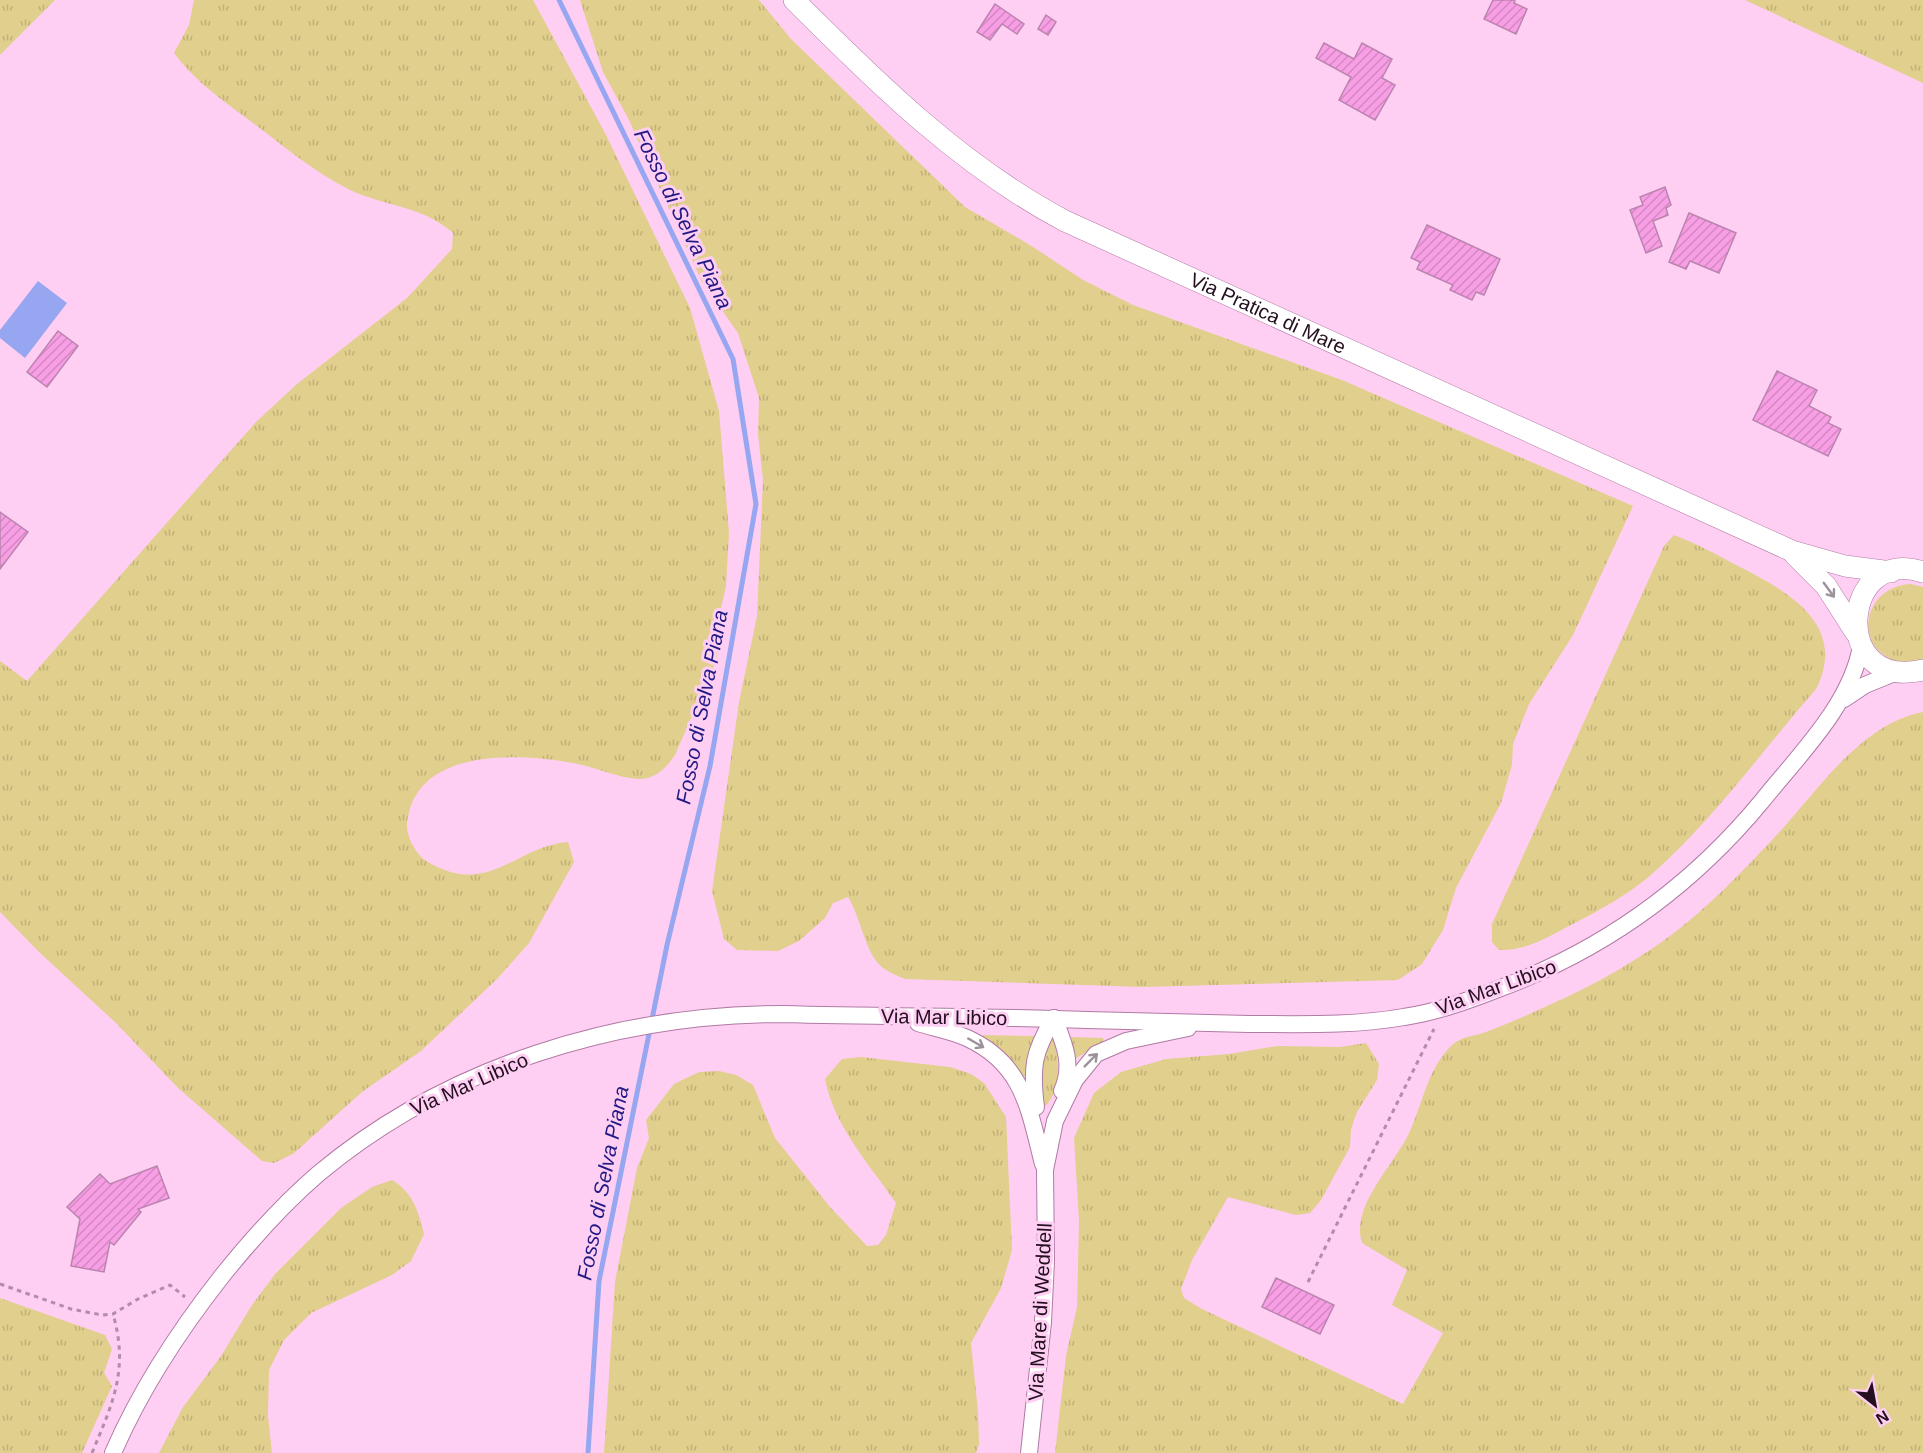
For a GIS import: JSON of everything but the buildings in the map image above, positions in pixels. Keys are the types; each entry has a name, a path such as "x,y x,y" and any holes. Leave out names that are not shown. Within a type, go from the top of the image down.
{"street":[{"name":"Via Pratica di Mare","path":"794,0 873,78 941,138 1001,183 1050,213 1112,244 1792,551 1845,566 1891,572 1905,569 1923,572"},
{"name":"Via Pratica di Mare","path":"1792,551 1826,585 1859,641 1876,662 1897,672"},
{"path":"1859,641 1855,620 1858,604 1866,590 1877,579 1891,572"},
{"name":"Via Mar Libico","path":"113,1453 154,1370 198,1307 256,1235 286,1204 331,1164 385,1124 436,1095 492,1070 552,1049 625,1029 681,1020 767,1014 1054,1018 1204,1024 1353,1022 1401,1018 1468,1002 1566,960 1624,928 1686,881 1736,831 1839,704 1852,679 1859,641"},
{"path":"1897,672 1923,670"},
{"name":"Via Mar Libico","path":"1839,704 1866,685 1897,672"},
{"name":"Via Mare di Weddell","path":"901,1017 967,1038 1002,1061 1029,1103 1045,1170"},
{"path":"1045,1170 1057,1102 1067,1079 1069,1066 1054,1018"},
{"path":"1045,1170 1032,1081 1034,1059 1054,1018"},
{"name":"Via Mare di Weddell","path":"1029,1453 1043,1322 1046,1262 1045,1170 1052,1131 1063,1102 1075,1080 1096,1054 1126,1041 1204,1024"}],"path":[{"path":"1308,1282 1444,1007"},
{"path":"0,1284 71,1308 102,1315 113,1314 138,1299 170,1285 198,1307"},
{"path":"92,1453 119,1382 120,1338 113,1314"}],"green space":[{"path":"0,0 55,0 0,55"},
{"path":"194,0 533,0 605,133 690,308 719,411 729,533 726,586 718,621 717,659 675,755 660,771 651,777 639,779 623,777 581,765 525,757 472,761 448,768 428,781 414,799 407,824 410,840 424,859 449,872 468,875 485,873 549,845 568,842 574,862 529,943 497,979 421,1051 362,1092 293,1154 274,1163 262,1161 178,1088 116,1023 39,952 0,912 0,661 27,681 256,422 297,384 407,298 452,249 453,233 441,224 336,183 290,151 192,74 174,53 189,25"},
{"path":"580,0 759,0 791,39 965,207 1030,245 1083,280 1133,305 1342,380 1633,506 1573,635 1529,704 1513,744 1512,765 1501,803 1456,888 1443,930 1422,964 1398,980 1143,987 905,979 886,970 877,962 848,897 833,903 825,918 799,941 778,951 737,950 724,939 712,891 739,702 757,616 763,480 758,434 759,398 738,333 702,282 628,118 603,72"},
{"path":"1745,0 1923,0 1923,83"},
{"path":"1674,535 1774,586 1807,612 1818,628 1824,646 1824,666 1816,689 1717,808 1652,874 1611,903 1551,936 1517,949 1499,950 1492,942 1492,924 1664,546"},
{"path":"1911,584 1923,587 1923,661 1900,662 1884,655 1874,645 1869,633 1869,619 1873,606 1882,595 1894,587"},
{"path":"1923,712 1923,1453 1055,1453 1066,1356 1077,1307 1079,1221 1074,1138 1094,1093 1121,1072 1166,1059 1229,1054 1277,1046 1340,1047 1366,1043 1379,1064 1377,1080 1357,1112 1351,1129 1350,1147 1321,1200 1310,1213 1296,1215 1228,1197 1192,1260 1181,1289 1184,1298 1202,1309 1403,1404 1443,1333 1392,1305 1407,1270 1362,1243 1360,1229 1368,1200 1409,1133 1430,1078 1441,1058 1457,1041 1510,1023 1582,990 1659,944 1738,876 1858,746 1878,731 1900,719"},
{"path":"983,1035 1035,1036 1027,1060 1026,1076 1022,1076 1002,1051 983,1038"},
{"path":"1071,1037 1103,1038 1104,1041 1075,1059"},
{"path":"1051,1038 1053,1038 1057,1056 1058,1076 1053,1095 1042,1109 1043,1064"},
{"path":"861,1057 950,1067 971,1074 984,1083 1006,1117 1012,1250 1001,1288 971,1343 978,1412 979,1444 976,1453 604,1453 615,1282 637,1168 649,1138 646,1120 674,1084 699,1072 719,1071 736,1075 753,1085 775,1138 830,1207 867,1246 878,1245 886,1235 896,1203 844,1129 825,1079 842,1059"},
{"path":"392,1180 410,1196 424,1234 411,1261 392,1275 311,1313 284,1340 269,1370 268,1416 272,1453 159,1453 183,1407 221,1356 252,1305 276,1273 341,1208 372,1187"},
{"path":"0,1298 105,1335 112,1349 104,1373 112,1386 82,1453 0,1453"}],"water":[{"path":"38,281 67,303 25,358 0,338 0,330"}],"waterway":[{"name":"Fosso di Selva Piana","path":"559,0 733,359 756,504 710,766 667,945 599,1281 588,1453"}]}
